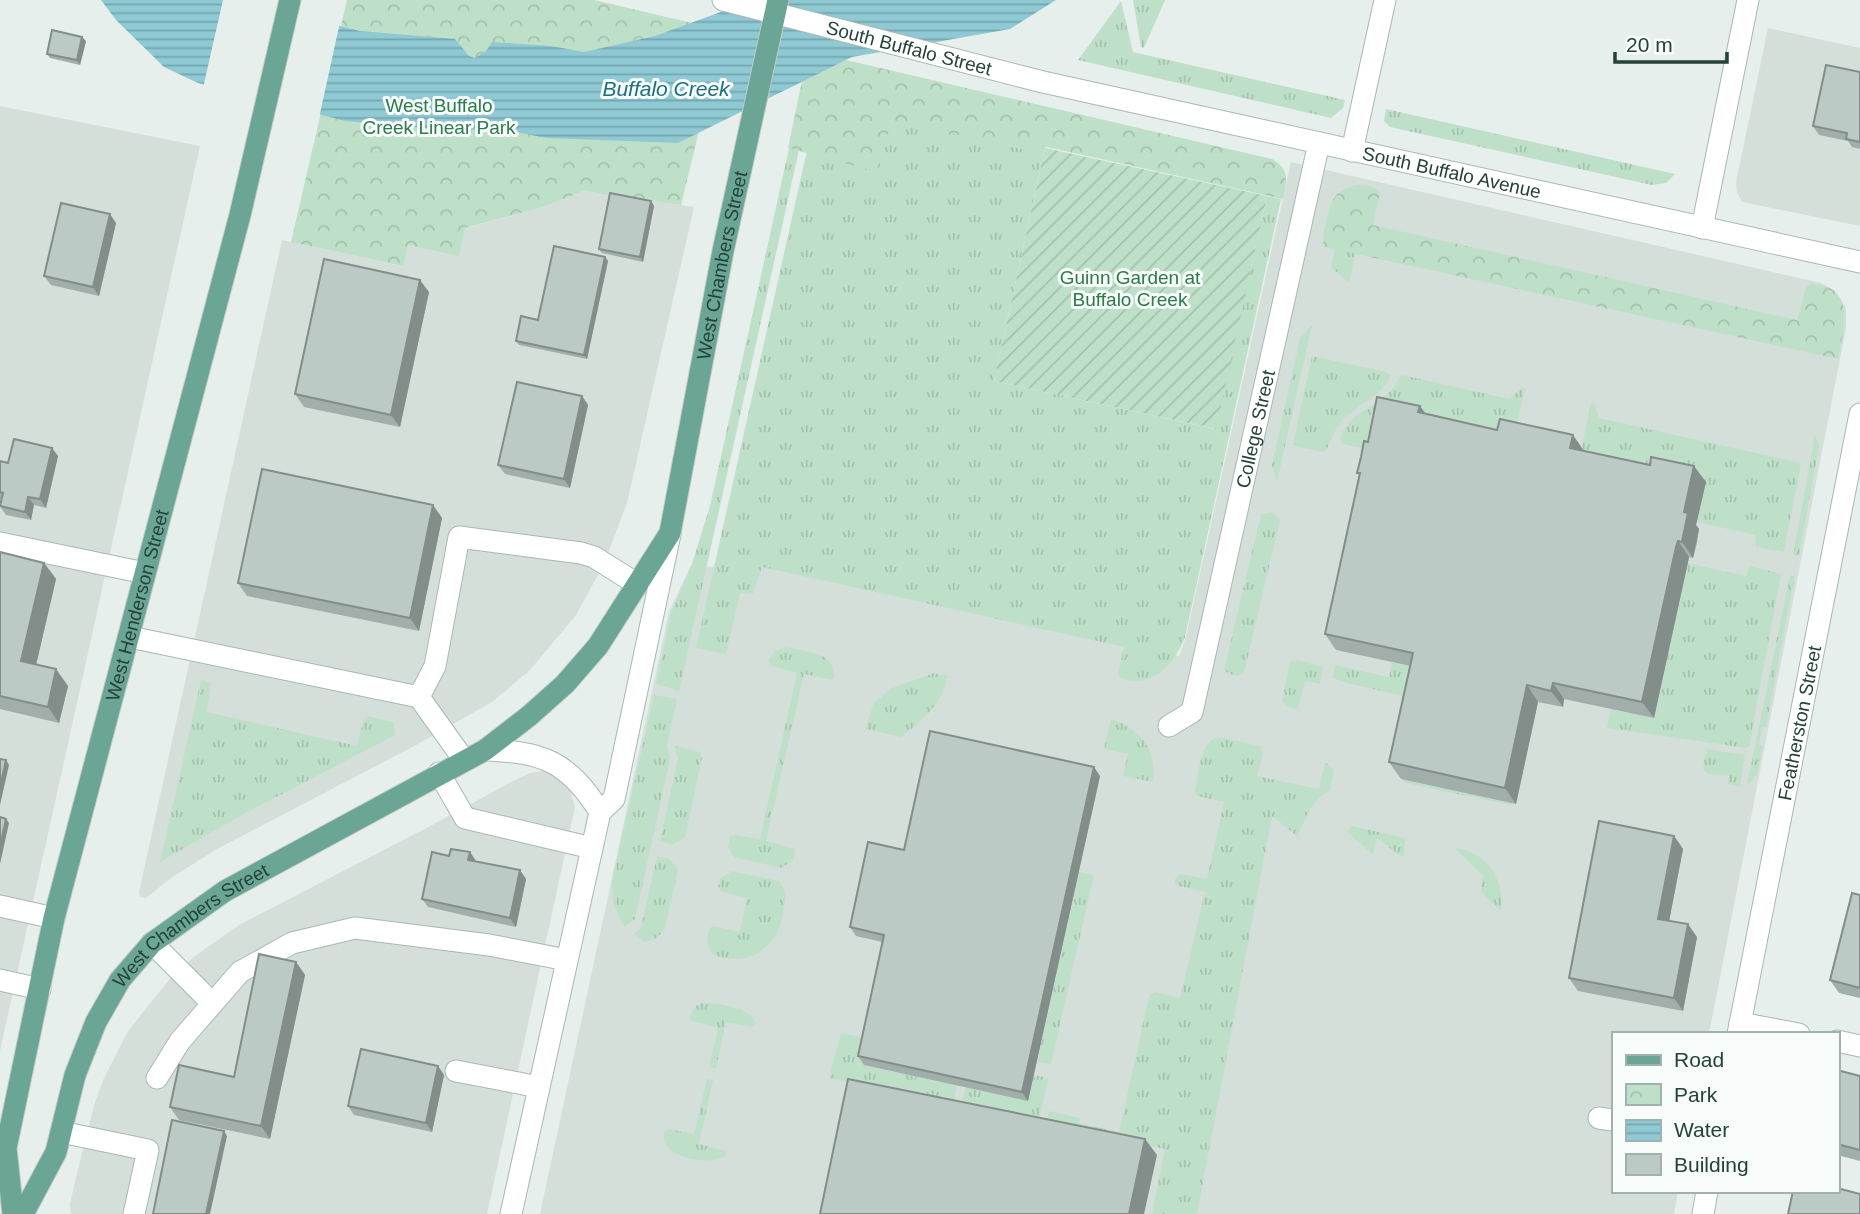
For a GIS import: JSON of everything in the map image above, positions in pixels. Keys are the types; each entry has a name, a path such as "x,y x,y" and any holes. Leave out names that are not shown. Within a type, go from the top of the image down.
{"main road":[{"name":"West Henderson Street","path":"13,1214 6,1148 54,918 240,215 290,0"},
{"name":"West Chambers Street","path":"23,1214 56,1152 75,1074 96,1022 120,980 152,943 225,891 485,750 529,716 565,684 598,646 670,533 723,251 776,7"}],"street":[{"name":"South Buffalo Street","path":"724,0 776,7 1043,82"},
{"path":"1352,151 1385,0"},
{"path":"1702,228 1748,0"},
{"name":"South Buffalo Avenue","path":"1043,82 1860,262"},
{"name":"College Street","path":"1169,726 1192,712 1319,143"},
{"name":"Featherston Street","path":"1739,1028 1860,414"},
{"name":"West Chambers Street","path":"512,1214 600,812 614,799 670,533"},
{"path":"419,697 435,666 459,537 581,553 594,557 638,584"},
{"path":"0,543 145,573"},
{"path":"130,638 419,697 464,760"},
{"name":"West Chambers Street","path":"485,750 517,751 556,764 584,787 600,812"},
{"path":"439,773 465,818 592,848"},
{"path":"0,906 54,918"},
{"path":"157,1078 180,1041 240,972 292,943 355,928 489,945 568,960"},
{"path":"152,943 212,1003"},
{"path":"0,980 40,989"},
{"path":"1739,1028 1779,1032"},
{"path":"1839,1041 1860,1046"},
{"path":"456,1071 539,1087"},
{"path":"61,1132 148,1150 134,1214"},
{"path":"1703,1214 1707,1193"}],"shaded area":[{"path":"1768,28 1860,48 1860,226 1742,202 1737,192 1736,182"},
{"path":"0,106 200,146 0,1051"},
{"path":"1291,162 1821,283 1835,291 1846,308 1846,328 1709,1032 1612,1032 1612,1193 1678,1193 1674,1214 540,1214 669,612 690,567 761,566 1179,656 1186,637"},
{"path":"584,191 694,207 627,503 603,566 576,615 529,671 492,702 418,744 217,849 171,878 146,898 140,897 282,240 402,266 408,244 540,208"},
{"path":"541,771 550,772 569,787 575,807 487,1214 71,1214 70,1204 77,1173 104,1078 128,1031 173,975 239,925 511,782"}],"green space":[{"name":"West Buffalo Creek Linear Park","path":"347,0 594,0 705,26 714,69 681,205 584,191 540,208 465,228 459,256 408,245 403,266 291,242"},
{"path":"1133,0 1165,0 1144,48 1141,47"},
{"path":"1121,1 1133,52 1345,100 1343,108 1331,118 1078,60"},
{"path":"833,57 1272,159 1282,167 1286,176 1283,199 1028,143 1026,150 892,120 878,172 788,148 803,76"},
{"path":"808,109 679,691 656,684 671,613 691,567 710,506 792,135"},
{"path":"1386,109 1675,174 1666,183 1652,185 1390,127 1384,121"},
{"path":"877,112 1048,134 994,381 1215,429 1267,196 1281,199 1185,637 1168,665 1152,677 1132,681 1120,678 1118,674 1124,647 762,567 753,594 740,593 726,654 696,648 814,119"},
{"name":"Guinn Garden at Buffalo Creek","path":"1045,148 1267,196 1216,429 994,381"},
{"path":"1356,185 1366,185 1380,192 1373,225 1797,320 1806,287 1811,284 1826,286 1835,292 1844,311 1838,359 1324,247 1324,232 1331,203 1337,194"},
{"path":"1346,199 1367,203 1349,283 1331,267"},
{"path":"1312,325 1277,482 1272,465 1300,338"},
{"path":"1312,356 1390,375 1384,387 1341,422 1325,452 1293,444"},
{"path":"1402,375 1510,399 1521,388 1525,389 1514,436 1376,451 1343,444 1340,438 1349,424 1388,393"},
{"path":"1591,403 1595,404 1599,418 1801,463 1784,552 1756,547 1755,535 1697,522 1581,450"},
{"path":"1814,433 1819,446 1799,555 1795,555 1794,549"},
{"path":"1272,512 1280,520 1244,673 1234,675 1224,670 1261,514"},
{"path":"1688,563 1746,576 1750,566 1781,574 1749,746 1746,748 1607,728 1611,709 1654,718"},
{"path":"1790,575 1795,576 1766,727 1762,727 1760,762 1755,777 1747,785"},
{"path":"786,647 825,658 834,669 834,678 831,680 804,674 766,841 795,849 794,860 781,868 734,857 728,847 730,836 734,835 760,839 797,673 772,666 768,661 775,651"},
{"path":"1299,660 1323,669 1320,684 1305,681 1298,709 1287,707 1282,701 1289,666 1292,661"},
{"path":"1392,662 1425,669 1411,698 1333,678 1335,665 1389,677"},
{"path":"934,673 948,676 941,695 930,711 901,737 866,729 873,704 892,688"},
{"path":"201,680 211,683 207,712 357,746 367,716 394,722 395,735 242,815 160,862"},
{"path":"654,695 677,699 667,745 670,759 635,919 625,927 615,905 612,881"},
{"path":"1111,719 1131,729 1145,742 1150,750 1154,770 1153,782 1123,776 1128,754 1104,749"},
{"path":"1219,737 1260,746 1263,754 1257,776 1319,789 1325,762 1334,769 1330,790 1313,805 1298,837 1272,816 1197,1214 1152,1214 1165,1149 1046,1124 1049,1111 1080,1118 1079,1123 1119,1132 1149,996 1155,992 1180,998 1205,892 1179,886 1175,879 1181,874 1207,879 1224,802 1197,796 1195,791 1204,751 1212,740"},
{"path":"674,746 700,752 702,758 685,837 672,845 660,841 678,758"},
{"path":"1706,749 1745,755 1740,787 1728,784 1729,776 1709,774 1703,769"},
{"path":"1403,779 1515,804 1405,783"},
{"path":"1352,826 1405,838 1404,857 1377,838 1373,855 1347,832"},
{"path":"1455,848 1477,855 1492,869 1500,889 1501,911 1481,892 1483,876"},
{"path":"657,856 670,859 678,870 665,929 657,938 645,942 634,934 641,928"},
{"path":"732,871 779,881 786,893 781,922 773,940 758,952 741,959 713,954 707,942 710,928 713,926 740,932 747,898 722,892 718,887 720,879"},
{"path":"1079,872 1094,875 1051,1064 1037,1062"},
{"path":"702,1003 741,1010 753,1018 756,1024 753,1027 726,1022 716,1069 709,1067 718,1028 692,1021 689,1017 696,1006"},
{"path":"841,1033 870,1039 864,1065 957,1085 953,1104 829,1078"},
{"path":"1034,1075 1049,1078 1038,1123 960,1106 966,1087 1028,1100"},
{"path":"707,1079 713,1080 699,1144 726,1151 726,1155 709,1160 686,1158 668,1148 664,1140 665,1131 669,1129 694,1134"}],"water":[{"name":"Buffalo Creek","path":"101,0 245,0 255,5 360,31 455,39 469,56 475,58 486,51 492,42 551,46 584,52 655,36 758,0 1056,0 1010,29 852,57 678,143 547,138 510,131 437,129 345,121 198,83 164,67 116,20"}],"pier":[{"path":"223,0 253,0 340,22 319,118 203,88"}],"building":[{"path":"52,30 82,37 77,60 47,54"},
{"path":"1826,65 1860,72 1860,142 1846,139 1847,133 1813,126"},
{"path":"610,193 651,201 640,257 599,249"},
{"path":"61,203 110,214 93,287 44,276"},
{"path":"554,246 605,257 584,355 516,341 521,316 538,320"},
{"path":"324,259 420,280 391,415 295,394"},
{"path":"517,382 582,396 564,479 498,465"},
{"path":"1377,397 1420,406 1418,412 1497,430 1500,419 1573,435 1570,448 1650,465 1651,457 1694,466 1684,512 1688,513 1682,542 1678,541 1676,547 1642,702 1553,683 1551,691 1527,685 1505,788 1389,762 1413,653 1325,634 1360,473 1357,473 1364,441 1368,442"},
{"path":"14,439 52,448 40,499 28,497 25,512 0,506 3,493 0,492 0,461 8,463"},
{"path":"262,469 433,505 410,618 238,583"},
{"path":"0,552 44,563 21,661 56,669 48,707 0,696"},
{"path":"930,731 1094,767 1022,1092 858,1056 884,935 850,927 868,842 904,850"},
{"path":"0,759 6,760 0,787"},
{"path":"0,817 6,819 0,846"},
{"path":"1599,821 1674,836 1658,919 1688,924 1674,998 1569,978"},
{"path":"451,849 470,852 468,860 520,870 510,918 422,899 432,852 449,856"},
{"path":"1852,893 1860,895 1860,988 1830,980"},
{"path":"259,954 296,962 261,1126 170,1107 179,1065 234,1077"},
{"path":"361,1049 438,1066 426,1123 348,1106"},
{"path":"1839,1071 1860,1076 1860,1150 1839,1145"},
{"path":"848,1079 1145,1139 1129,1214 820,1214"},
{"path":"172,1120 224,1131 206,1214 153,1214"},
{"path":"1839,1189 1860,1194 1860,1214 1788,1214 1793,1193 1839,1193"}]}
